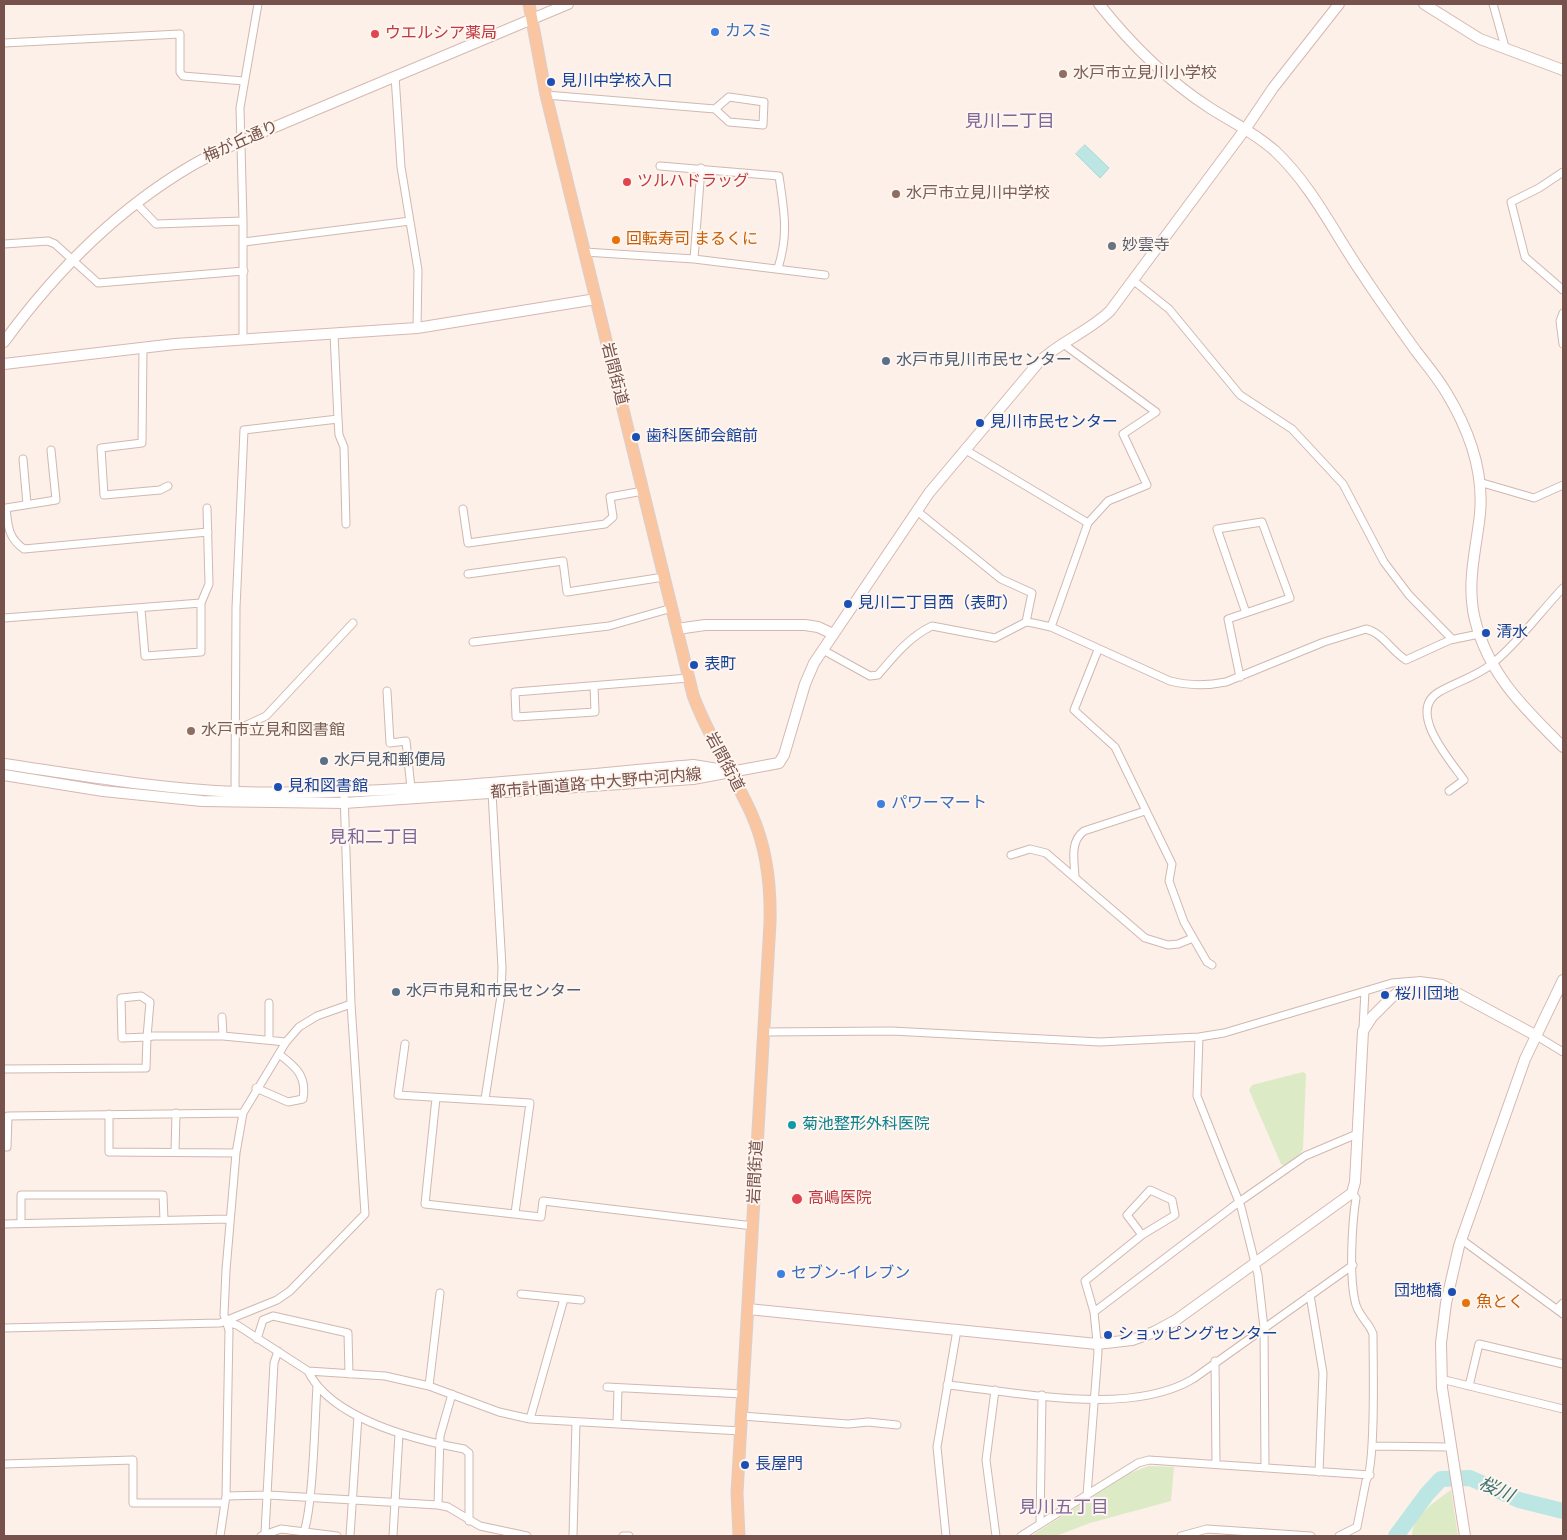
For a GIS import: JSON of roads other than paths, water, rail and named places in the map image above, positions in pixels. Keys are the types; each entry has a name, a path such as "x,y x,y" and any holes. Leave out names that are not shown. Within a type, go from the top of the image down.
{"main road":[{"name":"岩間街道","path":"528,4 546,95 689,678 705,726 752,815 767,865 770,904 737,1511 739,1536"}],"street":[{"path":"243,340 244,242 239,142 240,108 258,4"},
{"name":"梅が丘通り","path":"4,342 36,298 71,261 136,203 192,165 239,142 568,4"},
{"path":"1100,4 1143,53 1197,99 1246,128 1274,150 1305,182 1361,272 1446,392 1470,443 1479,482 1480,512 1472,554 1471,586 1472,602 1480,634 1492,664 1511,693 1563,747"},
{"path":"730,771 765,767 781,761 808,674 822,650 917,511 964,449 1039,362 1062,343 1095,325 1110,311 1246,128 1273,88 1339,4"},
{"path":"1424,4 1470,34 1563,70"},
{"path":"1493,4 1505,47"},
{"path":"4,43 180,34 180,72 183,76 244,81"},
{"path":"395,76 401,168 418,270 417,328"},
{"path":"546,95 715,109 729,122 764,125 764,102 729,97 715,109"},
{"path":"660,166 779,176 786,222 785,246 778,268"},
{"path":"694,259 701,168"},
{"path":"1563,172 1539,188 1511,202 1525,256 1563,290"},
{"path":"136,203 156,224 243,221"},
{"path":"244,242 410,221"},
{"path":"4,244 48,241 55,244 71,261 98,283 244,271"},
{"path":"585,252 694,259 825,275"},
{"path":"1134,280 1169,309 1240,395 1292,429 1343,484 1384,562 1409,595 1452,639"},
{"path":"4,364 143,348 417,328 596,299"},
{"path":"1563,313 1560,321 1563,344"},
{"path":"334,334 339,435 344,447 346,524"},
{"path":"1051,627 1088,523 1108,501 1147,485 1123,434 1156,412 1062,343"},
{"path":"143,348 142,443 100,448 104,495 160,490 168,486"},
{"path":"235,792 236,608 244,430 338,420"},
{"path":"964,449 1088,523"},
{"path":"51,450 56,500 6,508 6,532 24,549 208,532"},
{"path":"23,459 27,504"},
{"path":"1479,482 1534,498 1563,485"},
{"path":"463,510 468,543 605,524 613,517 610,497 643,491"},
{"path":"141,608 145,656 201,652 201,603 209,584 208,508"},
{"path":"917,511 1001,579 1032,593 1026,622"},
{"path":"1240,677 1228,619 1246,613 1290,598 1262,522 1217,529 1246,613"},
{"path":"468,574 562,561 567,592 664,577"},
{"path":"1449,790 1464,780 1430,729 1426,717 1429,702 1437,692 1492,664 1563,588"},
{"path":"4,618 201,603"},
{"path":"473,642 609,626 672,608"},
{"path":"236,730 266,716 353,622"},
{"path":"822,650 870,676 878,675 896,652 910,640 932,626 995,638 1026,622 1051,627 1170,682 1191,686 1223,683 1324,642 1366,629 1373,631 1397,655 1406,660 1452,639 1480,634"},
{"path":"677,629 705,625 805,625 818,627 833,634"},
{"path":"1098,650 1074,710 1115,747 1172,864 1169,881 1184,922 1207,962 1212,965"},
{"path":"594,686 595,712 516,717 515,692 689,678"},
{"path":"387,691 390,743 406,741 412,788"},
{"name":"都市計画道路 中大野中河内線","path":"4,764 105,779 235,792 344,792 412,788 694,765 730,771"},
{"name":"都市計画道路 中大野中河内線","path":"4,775 106,791 192,800 274,804 344,803 693,779 730,771"},
{"path":"226,1322 277,1300 290,1291 365,1214 351,1004 344,792"},
{"path":"484,1099 501,996 502,967 492,793"},
{"path":"1074,876 1074,845 1078,836 1084,831 1146,811"},
{"path":"1012,855 1030,849 1046,853 1145,938 1168,945 1178,944 1193,938"},
{"path":"1466,1536 1450,1447 1441,1379 1443,1322 1462,1240 1536,1034 1563,980"},
{"path":"764,1032 892,1031 1100,1042 1200,1037 1224,1034 1392,983 1419,982 1442,985 1536,1034 1563,1052"},
{"path":"1363,1031 1383,1004 1403,988 1419,982"},
{"path":"748,1309 1097,1344 1132,1340 1154,1332 1176,1320 1352,1193 1355,1182 1365,991"},
{"path":"4,1069 146,1068 147,1037 150,1002 141,996 121,998 122,1038 147,1037 223,1036 286,1042"},
{"path":"269,1003 269,1040"},
{"path":"220,1536 224,1499 229,1330 224,1315 229,1219 236,1153 243,1113 256,1088 286,1042 299,1027 351,1004"},
{"path":"222,1017 223,1036"},
{"path":"1200,1037 1197,1096 1239,1202 1256,1263 1264,1328 1265,1468"},
{"path":"405,1044 398,1095 530,1103 514,1213"},
{"path":"256,1088 288,1102 303,1099 305,1089 302,1075 279,1054"},
{"path":"436,1098 425,1204 541,1217 544,1201 753,1226"},
{"path":"175,1151 176,1113"},
{"path":"4,1147 7,1147 8,1116 243,1113"},
{"path":"109,1114 110,1152 175,1151 236,1153"},
{"path":"1094,1312 1239,1202 1305,1156 1358,1134"},
{"path":"1087,1495 1097,1344 1094,1312 1085,1281 1142,1235 1175,1215 1172,1200 1150,1190 1127,1215 1142,1235"},
{"path":"1338,1536 1356,1527 1366,1481 1370,1476 1372,1446 1374,1334 1370,1326 1363,1321 1354,1302 1353,1265 1356,1198 1352,1193"},
{"path":"20,1223 21,1195 163,1195 164,1220"},
{"path":"4,1224 229,1219"},
{"path":"1462,1240 1505,1274 1563,1314"},
{"path":"948,1385 1093,1400 1167,1392 1192,1378 1353,1265"},
{"path":"430,1386 440,1293"},
{"path":"520,1294 580,1300"},
{"path":"1310,1295 1323,1373 1319,1472"},
{"path":"530,1419 564,1299"},
{"path":"1557,1309 1563,1304"},
{"path":"257,1339 263,1320 273,1316 348,1333 349,1374"},
{"path":"4,1328 226,1322 237,1325 308,1371 317,1386 358,1416 399,1434 464,1449 469,1453 469,1521"},
{"path":"946,1536 937,1447 957,1330"},
{"path":"1469,1386 1479,1344 1563,1364"},
{"path":"278,1351 274,1363 268,1496 263,1535 281,1529 304,1534 337,1536"},
{"path":"1215,1361 1216,1464"},
{"path":"308,1371 385,1376 430,1386 499,1412 530,1419 741,1431"},
{"path":"1441,1379 1563,1408"},
{"path":"304,1534 309,1499 317,1386"},
{"path":"607,1387 743,1394"},
{"path":"617,1424 618,1388"},
{"path":"995,1390 986,1460 996,1536"},
{"path":"438,1505 440,1436 452,1394"},
{"path":"1040,1524 1042,1395"},
{"path":"350,1536 358,1416"},
{"path":"742,1416 848,1424 868,1422 897,1425"},
{"path":"573,1536 576,1422"},
{"path":"393,1536 399,1434"},
{"path":"1372,1446 1450,1447"},
{"path":"4,1464 133,1460 133,1503 268,1496 438,1505 448,1507 469,1521 527,1536"},
{"path":"1021,1536 1138,1463 1149,1460 1370,1476"},
{"path":"1181,1536 1206,1532 1311,1536"}],"water":[{"path":"1085,145 1109,168 1100,178 1076,154"}],"waterway":[{"name":"桜川","path":"1396,1536 1427,1494 1441,1479 1470,1478 1519,1500 1563,1511"}],"place":[{"name":"カスミ","path":"715,32"},
{"name":"ウエルシア薬局","path":"375,34"},
{"name":"水戸市立見川小学校","path":"1063,74"},
{"name":"見川中学校入口","path":"551,82"},
{"name":"ツルハドラッグ","path":"627,182"},
{"name":"水戸市立見川中学校","path":"896,194"},
{"name":"回転寿司 まるくに","path":"616,240"},
{"name":"妙雲寺","path":"1112,246"},
{"name":"水戸市見川市民センター","path":"886,361"},
{"name":"見川市民センター","path":"980,423"},
{"name":"歯科医師会館前","path":"636,437"},
{"name":"見川二丁目西（表町）","path":"848,604"},
{"name":"清水","path":"1486,633"},
{"name":"表町","path":"694,665"},
{"name":"水戸市立見和図書館","path":"191,731"},
{"name":"水戸見和郵便局","path":"324,761"},
{"name":"見和図書館","path":"278,787"},
{"name":"パワーマート","path":"881,804"},
{"name":"水戸市見和市民センター","path":"396,992"},
{"name":"桜川団地","path":"1385,995"},
{"name":"菊池整形外科医院","path":"792,1125"},
{"name":"高嶋医院","path":"797,1199"},
{"name":"セブン-イレブン","path":"781,1274"},
{"name":"団地橋","path":"1452,1292"},
{"name":"魚とく","path":"1466,1303"},
{"name":"ショッピングセンター","path":"1108,1335"},
{"name":"長屋門","path":"745,1465"}],"district":[{"name":"見川二丁目","path":"1010,122"},
{"name":"見和二丁目","path":"374,838"},
{"name":"見川五丁目","path":"1064,1508"}]}
